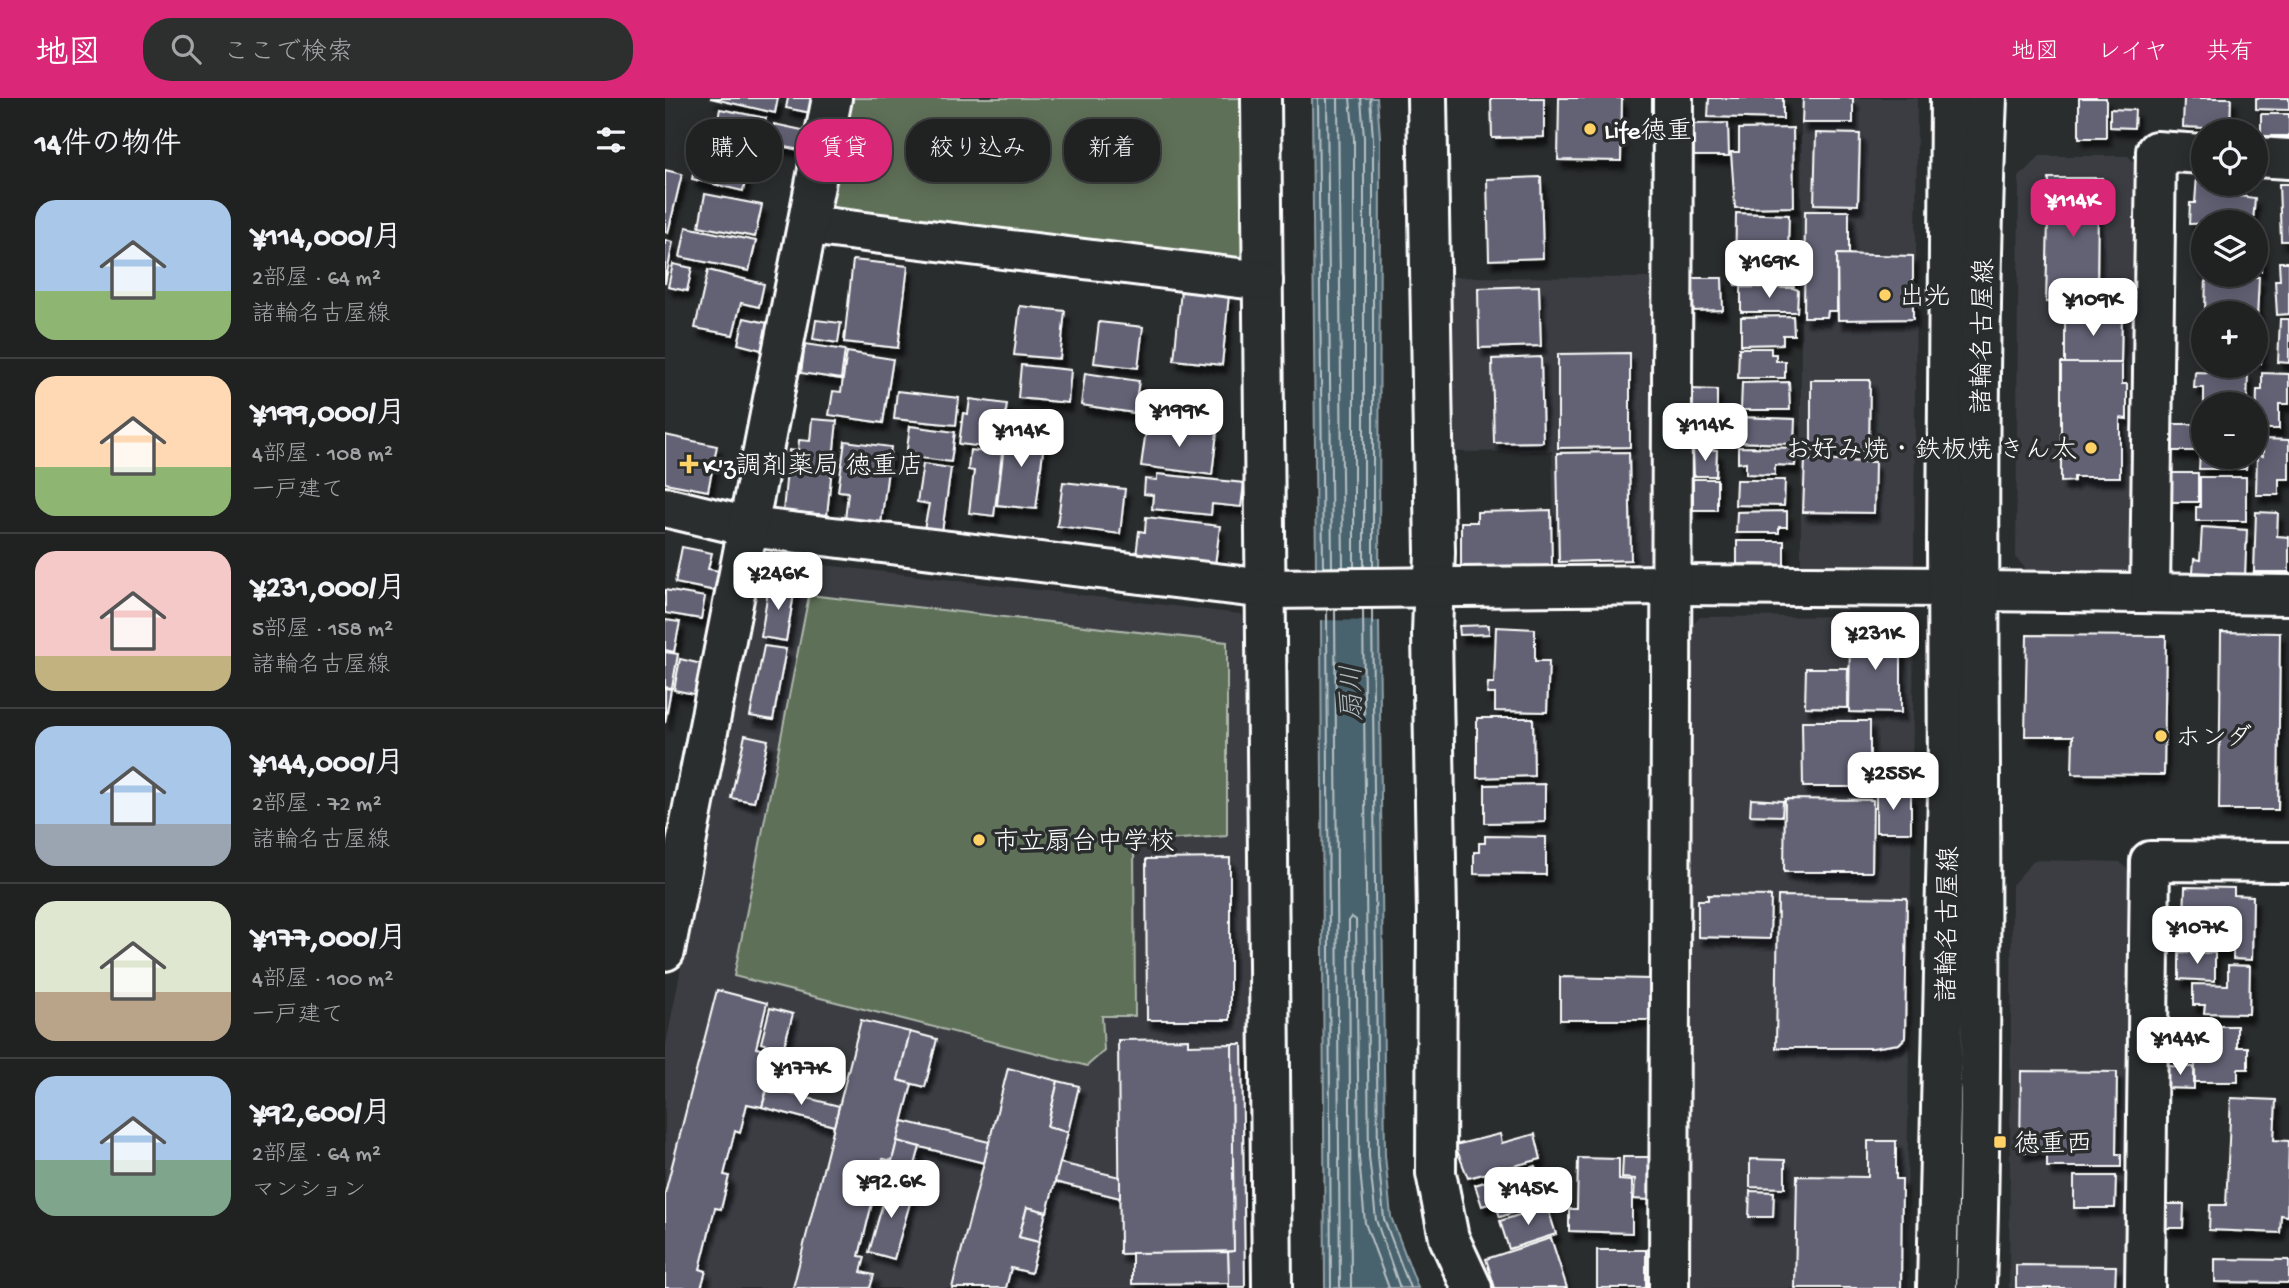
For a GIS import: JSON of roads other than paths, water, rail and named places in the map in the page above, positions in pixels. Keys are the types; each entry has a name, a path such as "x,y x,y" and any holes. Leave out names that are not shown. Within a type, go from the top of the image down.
{"street":[{"path":"665,951 832,98"},
{"path":"1261,98 1272,1288"},
{"path":"1427,98 1434,552 1414,588 1437,916 1436,1173 1449,1238 1472,1288"},
{"path":"1669,1288 1673,98"},
{"name":"諸輪名古屋線","path":"1950,98 1964,589 1982,746 1976,1288"},
{"name":"諸輪名古屋線","path":"1937,1288 1947,917 1980,344 1987,98"},
{"path":"2150,592 2156,151 2191,153"},
{"path":"2268,158 2289,159"},
{"path":"809,225 1262,281"},
{"path":"665,508 749,527 1266,589 1672,584 2289,595"},
{"path":"2145,1288 2150,861 2289,862"}],"water":[{"name":"扇川","path":"1312,98 1377,98 1380,137 1379,621 1385,1155 1391,1217 1418,1288 1325,1288 1321,621 1316,574"}],"place":[{"name":"Life徳重","path":"1590,129"},
{"name":"出光","path":"1885,295"},
{"name":"お好み焼・鉄板焼 きん太","path":"2091,448"},
{"name":"K'z調剤薬局 徳重店","path":"689,464"},
{"name":"ホンダ","path":"2161,736"},
{"name":"市立扇台中学校","path":"979,840"},
{"name":"徳重西","path":"2000,1142"}]}
